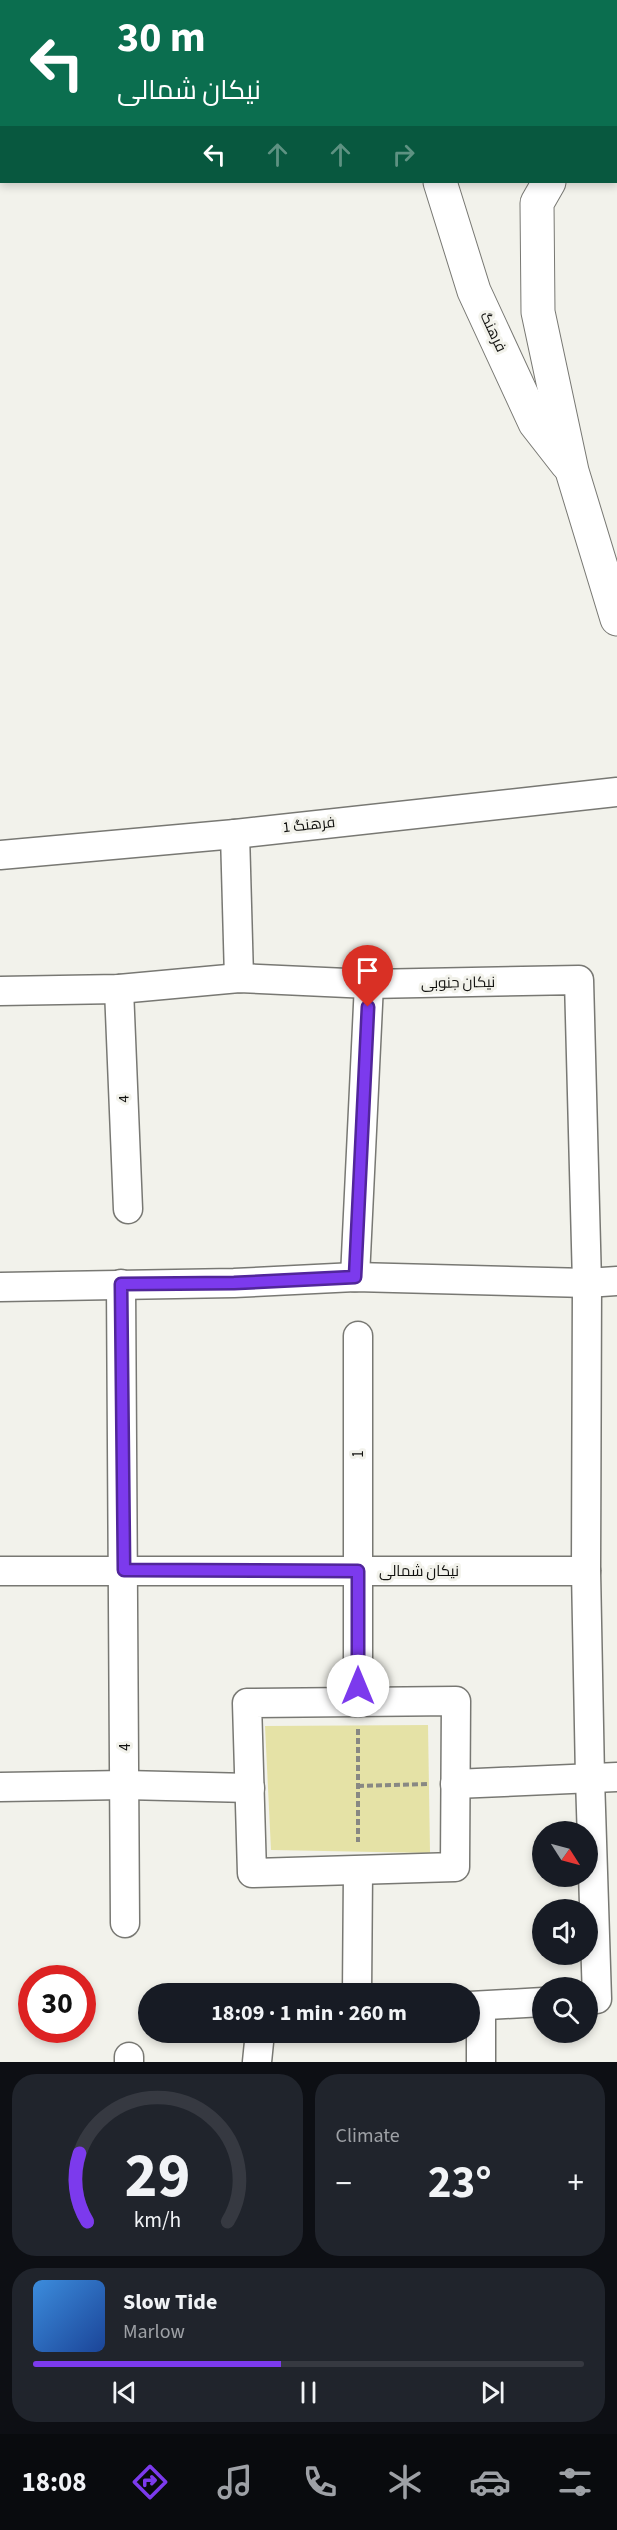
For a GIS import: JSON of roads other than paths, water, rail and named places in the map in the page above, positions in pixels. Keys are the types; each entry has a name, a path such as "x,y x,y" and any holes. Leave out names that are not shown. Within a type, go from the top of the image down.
{"street":[{"name":"فرهنگ","path":"440,183 474,291 535,423 572,471"},
{"name":"فرهنگ","path":"548,183 537,203 538,312 572,471 617,619"},
{"name":"فرهنگ 1","path":"0,855 235,834 617,792"},
{"path":"235,834 239,978"},
{"name":"نیکان جنوبی","path":"0,991 119,989 239,978 369,984 579,980 587,1283"},
{"path":"355,1277 369,984"},
{"name":"4","path":"119,989 128,1209"},
{"path":"0,1287 234,1283 355,1277 587,1283 617,1281"},
{"path":"587,1283 586,1571 603,1777 601,1999"},
{"name":"4","path":"121,1284 125,1923"},
{"name":"1","path":"358,1336 358,1701"},
{"name":"نیکان شمالی","path":"0,1570 586,1571"},
{"path":"358,1701 456,1701 454,1867 358,1872 252,1873 247,1703 358,1701"},
{"path":"455,1784 603,1777"},
{"path":"0,1787 125,1785 250,1788"},
{"path":"357,1983 358,1872"},
{"path":"480,2006 532,2003"},
{"path":"257,2062 259,2043"},
{"path":"479,2043 481,2062"}]}
